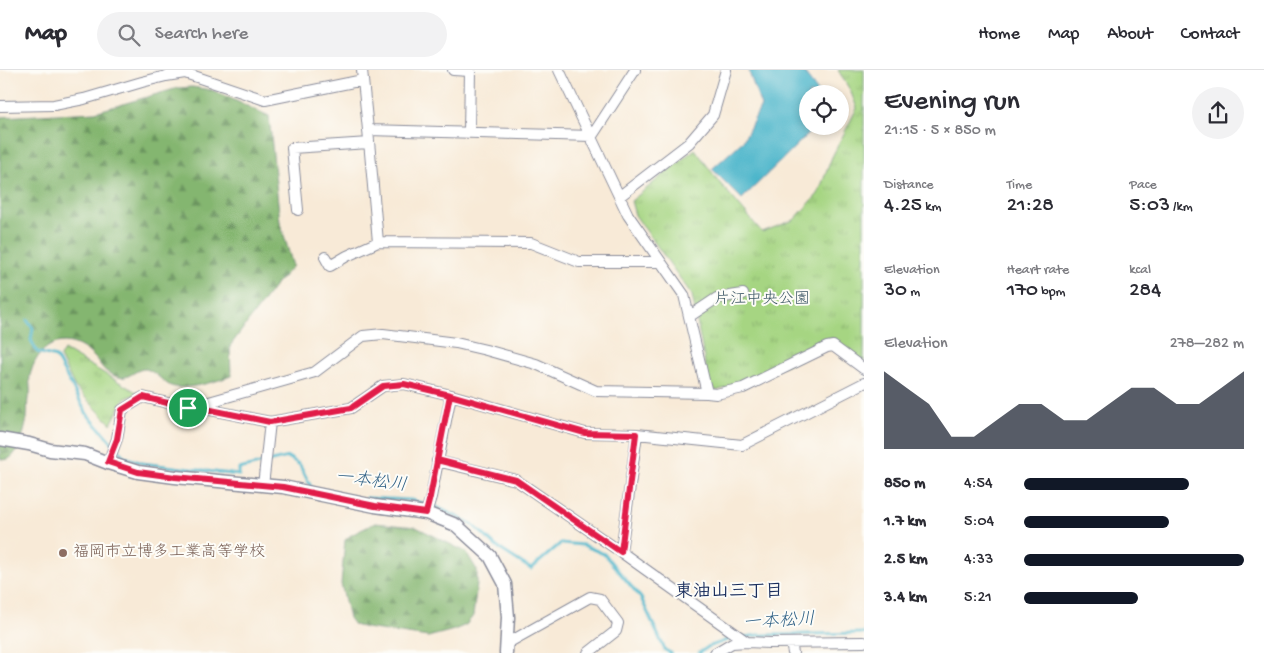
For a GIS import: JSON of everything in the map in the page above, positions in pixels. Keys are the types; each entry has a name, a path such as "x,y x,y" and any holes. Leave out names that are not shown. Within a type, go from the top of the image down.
{"street":[{"path":"453,70 470,70 469,133"},
{"path":"559,70 628,215 684,295 707,393"},
{"path":"592,136 635,70"},
{"path":"620,196 689,143 714,114 726,70"},
{"path":"0,106 62,103 84,99 166,76 185,73 265,100 362,75 378,242"},
{"path":"368,130 592,136"},
{"path":"300,205 292,148 369,143"},
{"path":"325,257 330,266 378,242 531,243 579,262 662,262"},
{"path":"690,316 717,298 743,294"},
{"path":"188,408 315,372 363,336 383,334 456,343 486,350 536,364 596,391 716,394 744,388 827,347 833,346 864,369"},
{"path":"110,458 117,439 122,410 143,397 188,408 211,410 270,422 351,408 383,386 404,384 585,433 636,434 742,444 864,383"},
{"path":"426,512 450,395"},
{"path":"263,486 270,422"},
{"path":"621,552 636,434"},
{"path":"0,439 50,450 110,458 138,472 283,487 375,506 426,512 456,525 490,556 505,584 508,617 506,649"},
{"path":"437,460 516,480 746,641"},
{"path":"506,649 590,597 600,599 618,623 616,631 588,653"},
{"path":"715,653 732,643 746,641 792,648 864,642"}],"green space":[{"name":"片江中央公園","path":"838,70 864,70 864,361 836,344 743,383 716,391 709,385 692,295 635,215 631,201 695,149 719,182 762,232 794,220 818,194 832,157 843,135 849,135 849,124 857,108 849,85 847,85"},
{"path":"192,87 212,90 269,116 280,222 293,266 277,283 230,346 231,376 225,378 201,385 177,387 171,386 146,369 139,370 126,377 118,377 108,373 92,355 74,344 56,343 48,347 35,361 30,375 27,417 21,441 12,457 6,460 0,459 0,117 95,112 178,88"},
{"path":"64,350 138,393 124,399 111,424 75,387 60,357"},
{"path":"375,523 416,527 466,552 477,570 477,584 473,616 466,625 428,637 354,625 349,618 341,584 345,540"}],"water":[{"path":"751,70 802,70 813,85 799,85 799,135 807,135 742,199 712,169 743,141 761,106 749,72"}],"waterway":[{"name":"一本松川","path":"27,320 33,328 31,340 37,352 56,357 87,414 113,444"},
{"name":"一本松川","path":"117,449 125,457 142,463 239,475 239,469 288,457 300,465 312,488"},
{"name":"一本松川","path":"367,498 411,500 426,504"},
{"name":"一本松川","path":"432,505 472,524 497,547 531,569 561,543 583,545 604,554 641,598 665,650 671,653"},
{"name":"一本松川","path":"744,637 864,633"},
{"name":"一本松川","path":"699,653 708,647 730,639"}],"place":[{"name":"福岡市立博多工業高等学校","path":"63,553"}],"district":[{"name":"東油山三丁目","path":"729,592"}],"route":[{"path":"188,408 143,397 122,410 117,439 108,462 138,472 283,487 375,506 426,513 450,395 585,433 636,434 621,552 516,480 437,460 450,395 404,384 383,386 351,408 270,422 211,410 188,408"}]}
